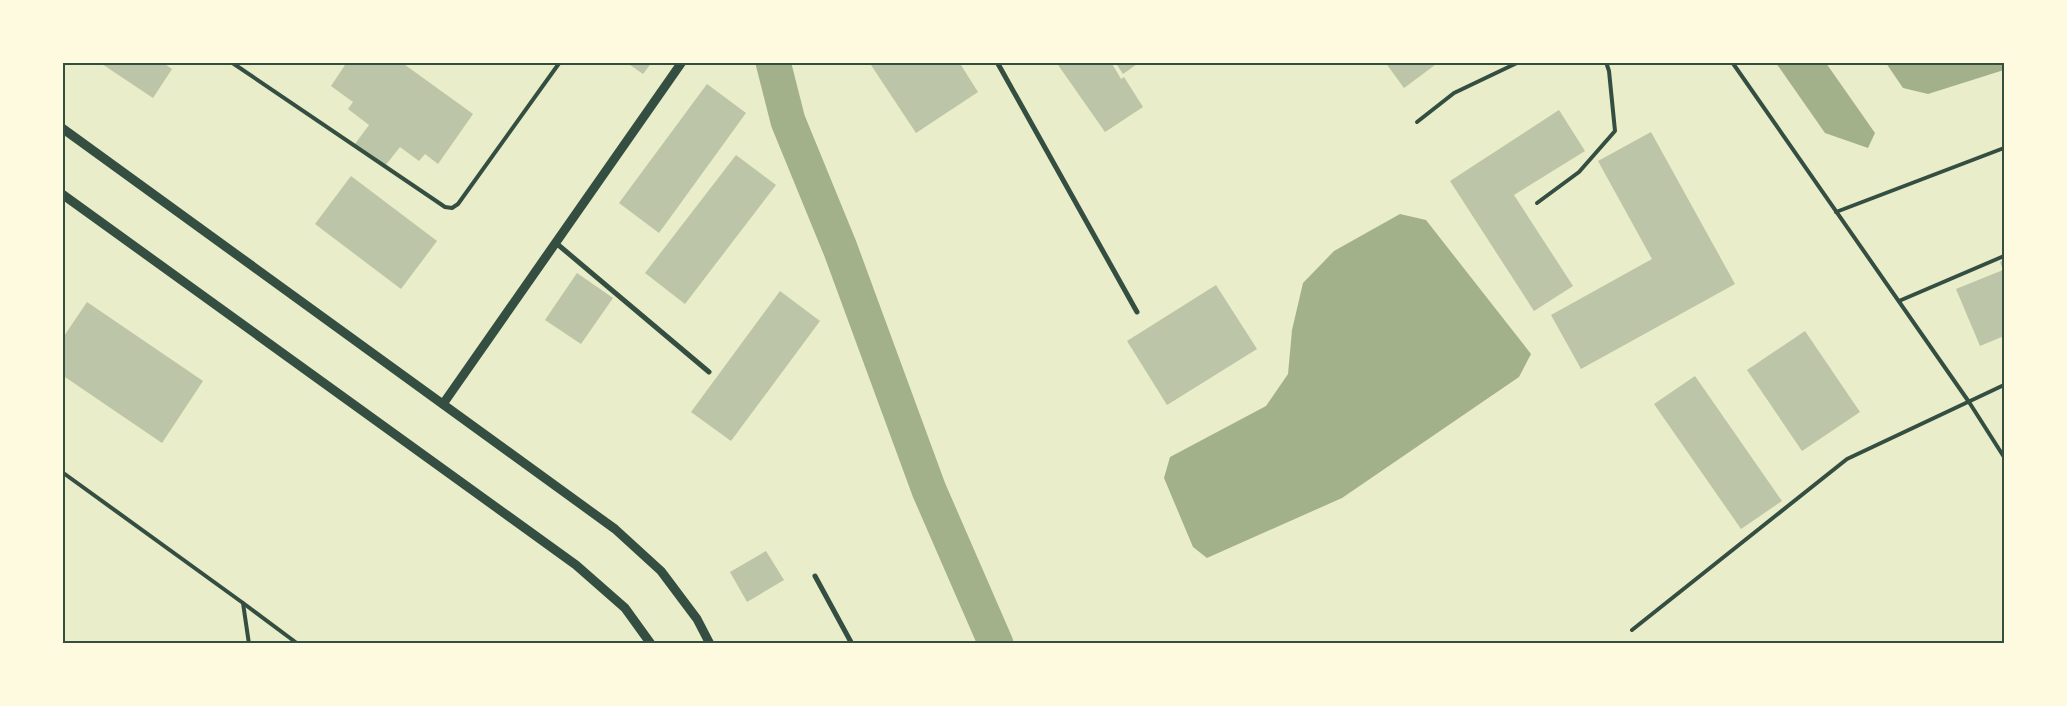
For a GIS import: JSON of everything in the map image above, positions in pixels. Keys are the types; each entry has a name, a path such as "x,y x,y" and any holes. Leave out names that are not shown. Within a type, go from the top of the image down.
{"street":[{"path":"444,404 682,62"},
{"path":"997,62 1137,312"},
{"path":"62,128 615,529 661,572 697,619 710,644"},
{"path":"62,194 576,565 625,608 651,644"},
{"path":"556,243 709,372"},
{"path":"815,576 852,644"}],"lane":[{"path":"231,62 445,207 452,208 458,204 560,62"},
{"path":"1417,122 1454,93 1519,62"},
{"path":"1537,204 1579,172 1615,130 1609,71 1606,62"},
{"path":"1732,62 1899,301 2004,457"},
{"path":"1836,212 2004,148"},
{"path":"1899,301 2004,256"},
{"path":"1632,630 1847,460 2004,385"},
{"path":"63,472 298,644"},
{"path":"242,604 249,644"}],"shaded area":[{"path":"1776,63 1826,63 1875,133 1868,148 1825,133"},
{"path":"1886,63 2004,63 2004,70 1928,94 1903,88"},
{"path":"1400,214 1426,220 1531,354 1519,377 1342,498 1207,558 1193,547 1164,478 1170,457 1266,406 1288,374 1292,330 1303,283 1334,251"}],"building":[{"path":"99,62 162,62 172,69 153,98"},
{"path":"347,62 401,62 473,114 438,164 425,154 419,161 400,147 385,166 355,144 369,125 348,109 353,102 331,86"},
{"path":"626,62 652,62 643,74"},
{"path":"869,62 959,62 978,92 916,133"},
{"path":"1056,62 1111,62 1121,79 1124,77 1143,107 1105,132"},
{"path":"1115,62 1140,62 1123,74"},
{"path":"1385,62 1439,62 1404,88"},
{"path":"707,84 746,113 659,233 619,203"},
{"path":"1559,110 1585,151 1514,195 1573,286 1534,311 1450,181"},
{"path":"1651,132 1735,284 1581,369 1551,315 1652,259 1598,161"},
{"path":"736,155 776,185 685,304 645,273"},
{"path":"351,176 437,241 401,289 315,224"},
{"path":"2004,260 2004,336 1980,346 1956,289 2003,270 2000,262"},
{"path":"577,273 613,298 581,344 545,320"},
{"path":"1216,285 1257,349 1167,405 1127,341"},
{"path":"780,291 820,321 731,441 691,412"},
{"path":"87,302 203,381 162,443 62,375 62,339"},
{"path":"1805,331 1860,412 1802,451 1747,370"},
{"path":"1695,376 1782,501 1741,529 1654,404"},
{"path":"766,551 784,580 747,602 730,572"}],"waterway":[{"path":"773,62 788,121 840,248 929,490 996,644"}]}
